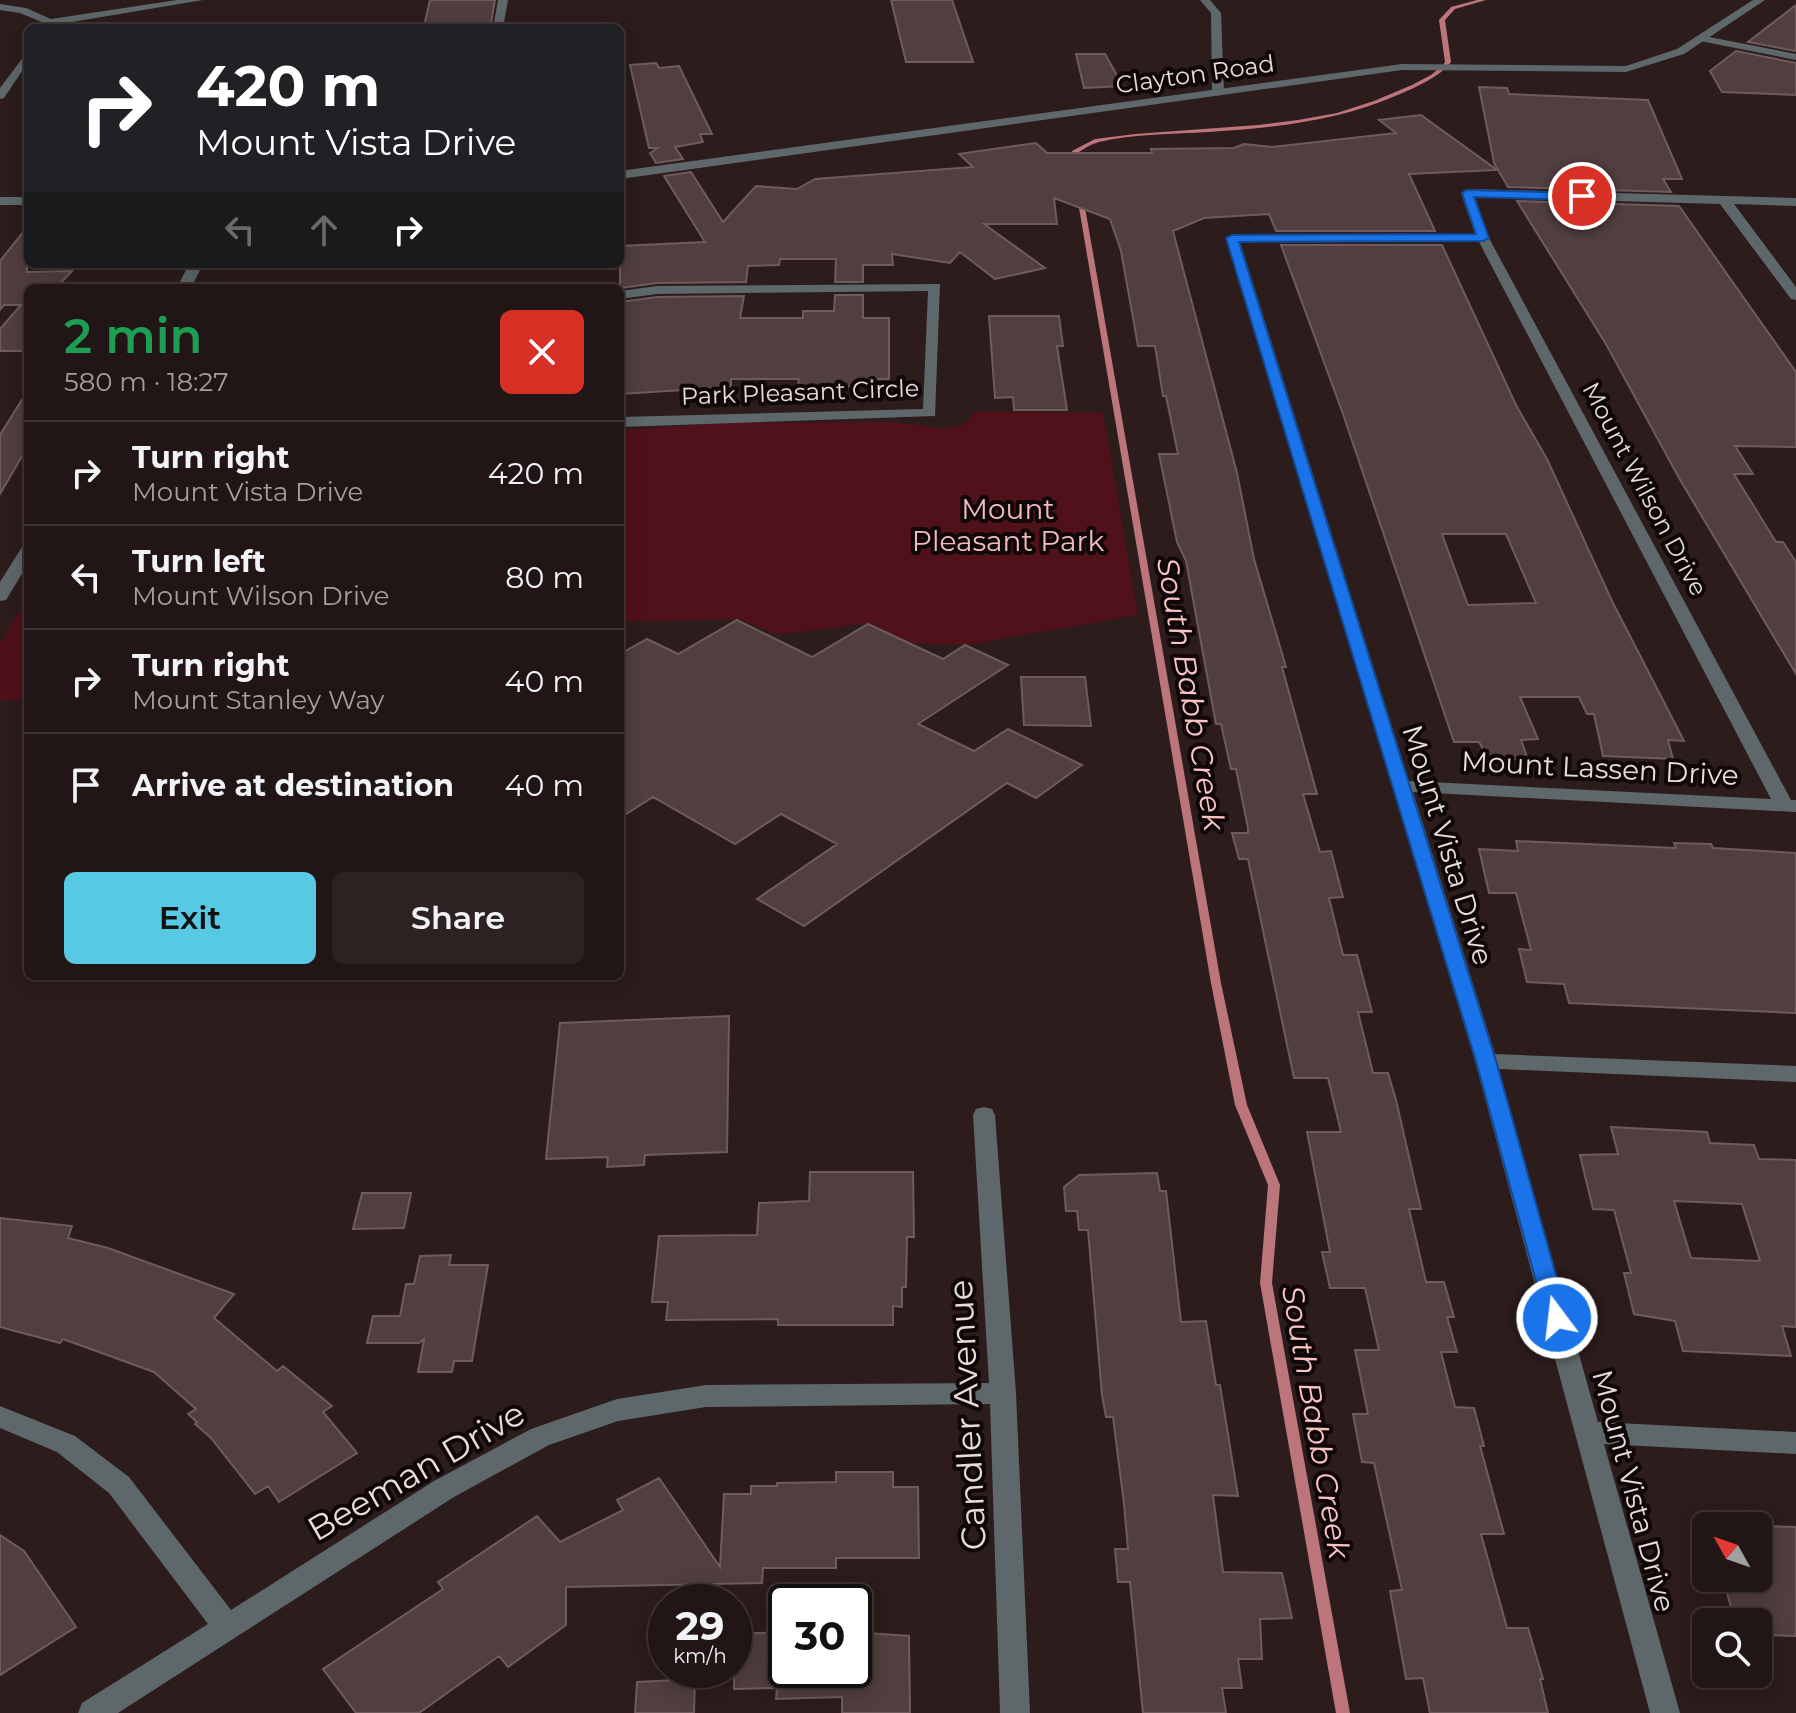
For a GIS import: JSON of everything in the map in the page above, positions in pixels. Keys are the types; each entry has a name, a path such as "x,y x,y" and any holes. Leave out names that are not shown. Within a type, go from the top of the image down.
{"street":[{"path":"54,24 198,0"},
{"path":"499,24 503,0"},
{"path":"1205,0 1216,13 1218,93"},
{"name":"Clayton Road","path":"624,174 1426,66 1570,71 1626,69 1657,63 1704,39 1760,0"},
{"path":"0,7 22,10 46,24"},
{"path":"1704,39 1796,57"},
{"path":"0,96 24,60"},
{"name":"Mount Wilson Drive","path":"1724,200 1467,193 1483,238 1790,806"},
{"path":"1724,200 1796,202"},
{"path":"1724,200 1796,296"},
{"path":"0,201 24,201"},
{"name":"Mount Vista Drive","path":"1483,238 1232,238 1486,1061 1665,1713"},
{"name":"Park Pleasant Circle","path":"624,294 657,290 935,287 930,413 624,422"},
{"path":"0,596 24,557"},
{"name":"Mount Lassen Drive","path":"1400,786 1790,806"},
{"path":"1486,1061 1796,1074"},
{"name":"Candler Avenue","path":"984,1115 1003,1393 1015,1713"},
{"name":"Beeman Drive","path":"93,1713 444,1489 540,1437 617,1410 706,1396 1003,1393"},
{"path":"0,1417 66,1444 119,1485 227,1627"},
{"path":"1589,1432 1796,1443"}],"green space":[{"name":"Mount Pleasant Park","path":"975,412 1103,413 1138,615 967,645 911,643 870,623 776,635 741,619 624,622 624,430 729,423 895,422 945,429 965,424"},
{"path":"24,604 24,699 0,701 0,644"}],"building":[{"path":"430,0 495,0 491,24 424,24"},
{"path":"891,0 952,0 973,62 906,62"},
{"path":"1796,5 1796,51 1748,42"},
{"path":"1736,51 1796,63 1796,95 1722,92 1710,71"},
{"path":"1076,54 1105,54 1123,86 1084,88"},
{"path":"656,63 659,68 679,66 712,134 700,134 703,142 675,147 683,159 656,163 650,153 658,148 649,148 630,65"},
{"path":"1479,87 1507,88 1509,94 1648,100 1682,179 1663,179 1671,192 1508,187 1494,163"},
{"path":"1421,115 1497,170 1409,174 1435,231 1276,231 1269,214 1204,218 1173,231 1237,473 1254,559 1286,667 1282,667 1317,794 1303,794 1320,852 1331,851 1343,897 1329,898 1343,955 1357,955 1372,1012 1358,1012 1373,1073 1388,1073 1396,1100 1421,1209 1409,1209 1426,1282 1444,1282 1454,1317 1447,1317 1457,1352 1441,1352 1455,1407 1474,1408 1484,1446 1480,1446 1504,1534 1481,1534 1507,1628 1528,1628 1543,1679 1540,1679 1548,1713 1430,1713 1423,1678 1406,1679 1390,1591 1402,1590 1374,1463 1362,1462 1353,1414 1368,1414 1355,1350 1379,1350 1365,1288 1330,1288 1322,1252 1330,1252 1307,1132 1341,1132 1328,1078 1294,1078 1248,859 1239,859 1232,833 1248,833 1248,828 1236,769 1231,769 1221,724 1216,724 1186,561 1177,542 1159,454 1178,454 1166,396 1163,396 1155,346 1138,346 1121,251 1110,219 1054,198 1057,224 984,224 1045,268 995,279 960,252 950,263 892,254 893,265 863,265 863,282 835,282 836,259 780,259 779,265 748,266 746,282 657,283 624,287 624,284 620,284 624,246 705,242 664,176 691,172 723,222 756,186 797,189 815,179 973,167 959,154 1036,143 1047,153 1152,153 1151,149 1234,148 1244,144 1272,147 1396,133 1379,120"},
{"path":"1517,201 1679,206 1796,372 1796,447 1735,446 1753,474 1734,474 1776,542 1783,542 1796,562 1796,674 1679,478 1606,344"},
{"path":"24,231 24,268 27,268 27,272 72,271 60,284 24,284 24,351 0,351 0,329 21,305 4,305 0,310 0,261"},
{"path":"1281,245 1442,245 1516,405 1547,459 1612,601 1684,741 1668,740 1673,759 1603,756 1594,714 1587,714 1579,697 1520,697 1538,739 1521,740 1528,759 1489,760 1479,742 1454,742 1343,414","holes":["1442,534 1506,534 1536,603 1468,605"]},
{"path":"835,295 863,295 863,318 889,318 889,379 862,379 862,386 798,387 799,379 731,379 731,387 624,394 624,301 657,297 744,296 740,318 803,318 803,311 834,311"},
{"path":"989,316 1059,316 1063,346 1057,346 1067,410 1014,410 1013,397 995,398"},
{"path":"24,396 24,453 0,494 0,435"},
{"path":"737,620 812,657 868,624 943,659 965,645 1008,665 918,724 974,751 1008,729 1082,765 1036,798 1007,783 804,926 757,899 837,844 781,814 735,844 653,797 624,815 624,652 647,639 678,654"},
{"path":"1021,677 1085,677 1091,726 1024,725"},
{"path":"1516,841 1676,848 1674,843 1711,844 1713,848 1796,853 1796,1013 1569,1003 1564,984 1527,982 1519,949 1531,950 1516,893 1489,893 1479,849 1518,851"},
{"path":"729,1016 727,1152 645,1155 644,1165 607,1167 608,1157 546,1159 560,1023"},
{"path":"1611,1127 1707,1132 1710,1143 1754,1145 1759,1159 1796,1160 1796,1327 1782,1326 1791,1356 1683,1351 1675,1321 1634,1314 1624,1273 1631,1273 1614,1210 1593,1209 1580,1155 1618,1154","holes":["1674,1201 1742,1204 1760,1261 1691,1258"]},
{"path":"810,1172 913,1172 914,1237 907,1237 906,1287 902,1287 902,1307 893,1306 893,1325 778,1325 778,1319 666,1320 668,1302 652,1302 659,1236 757,1235 759,1203 809,1201"},
{"path":"1157,1173 1160,1191 1166,1191 1181,1322 1206,1321 1216,1385 1220,1385 1238,1496 1213,1495 1223,1572 1282,1573 1292,1618 1260,1619 1262,1659 1238,1659 1242,1688 1222,1688 1226,1713 1143,1713 1130,1582 1118,1582 1115,1549 1128,1549 1113,1417 1106,1417 1102,1395 1088,1230 1079,1230 1077,1211 1066,1211 1064,1187 1079,1175"},
{"path":"362,1193 411,1193 404,1228 353,1229"},
{"path":"0,1218 72,1226 68,1238 108,1248 234,1294 214,1318 277,1371 283,1366 332,1406 323,1412 357,1453 279,1502 268,1486 255,1494 188,1414 196,1409 154,1372 63,1339 60,1343 0,1327"},
{"path":"451,1255 449,1265 488,1265 472,1361 454,1361 452,1372 418,1372 424,1339 419,1343 367,1343 373,1316 400,1316 406,1284 414,1284 420,1256"},
{"path":"836,1472 893,1472 893,1487 918,1487 919,1558 836,1558 836,1568 763,1568 762,1583 566,1587 566,1625 508,1667 499,1656 419,1713 356,1713 323,1669 443,1589 438,1582 537,1516 560,1542 623,1510 617,1500 659,1478 720,1567 724,1494 751,1494 751,1486 777,1486 777,1483 836,1482"},
{"path":"1772,1526 1796,1527 1796,1636 1772,1635 1772,1608 1731,1608 1727,1592 1772,1592"},
{"path":"0,1535 24,1551 76,1627 0,1675"},
{"path":"752,1633 768,1633 768,1688 777,1688 734,1689 752,1688"},
{"path":"872,1633 909,1636 910,1713 842,1713 842,1697 776,1699 777,1688 872,1688"},
{"path":"648,1681 648,1688 695,1688 694,1713 635,1713 637,1682"}],"waterway":[{"name":"South Babb Creek","path":"1076,164 1074,152 1095,141 1298,122 1377,103 1441,70 1448,62 1442,20 1453,8 1483,0"},
{"name":"South Babb Creek","path":"1080,196 1216,983 1241,1105 1274,1185 1266,1283 1343,1713"}],"route":[{"path":"1557,1318 1486,1061 1232,238 1483,238 1467,193 1582,196"}]}
